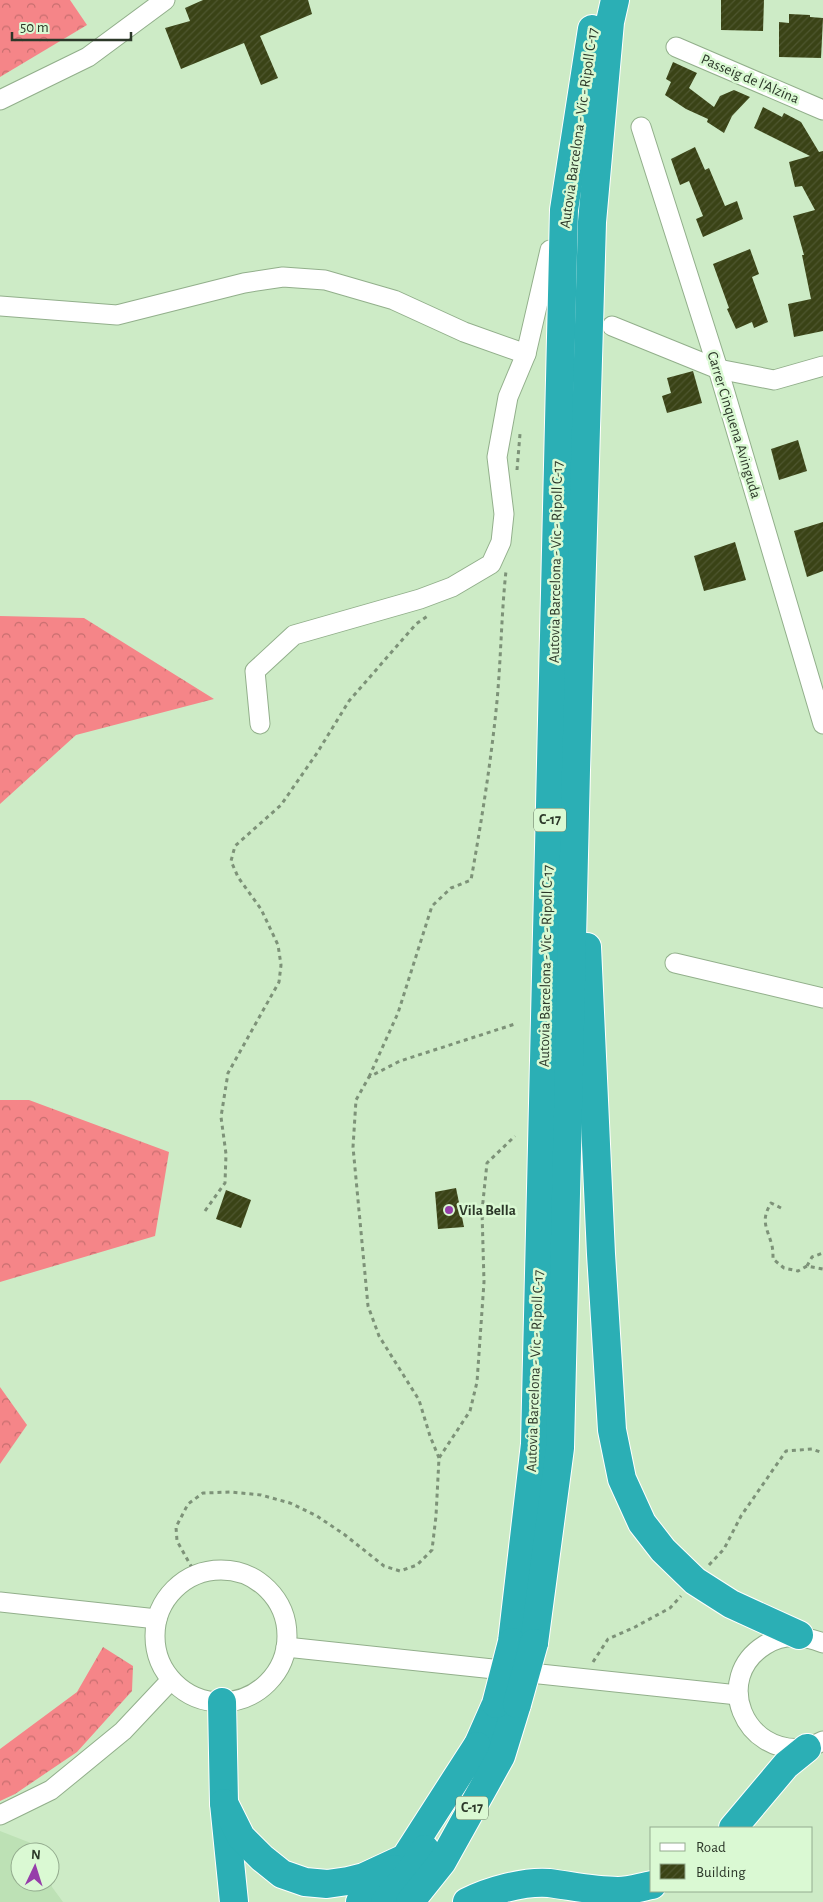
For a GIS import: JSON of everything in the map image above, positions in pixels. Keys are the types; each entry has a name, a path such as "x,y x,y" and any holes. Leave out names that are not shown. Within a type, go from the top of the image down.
{"highway":[{"name":"Autovia Barcelona - Vic - Ripoll C-17","path":"523,1642 535,1444 564,210 597,0"},
{"name":"Autovia Barcelona - Vic - Ripoll C-17","path":"410,1902 442,1862 501,1756 506,1704 523,1642 560,1448 576,770 592,222 610,22 614,0"},
{"path":"576,770 591,996 600,1244 612,1430 622,1479 642,1523 663,1550 694,1581 731,1604 811,1639"},
{"path":"222,1702 224,1803 234,1902"},
{"name":"Autovia Barcelona - Vic - Ripoll C-17","path":"385,1902 413,1868 451,1807 476,1746 506,1704"},
{"path":"735,1827 786,1764 815,1745"},
{"path":"360,1902 405,1858 476,1746"},
{"path":"224,1803 241,1837 262,1858 282,1874 305,1882 327,1884 348,1882 364,1877 405,1858"},
{"path":"467,1902 478,1896 510,1887 547,1883 587,1889 620,1891 650,1885"}],"street":[{"path":"0,100 88,57 165,0"},
{"name":"Passeig de l'Alzina","path":"676,47 823,110"},
{"name":"Carrer Cinquena Avinguda","path":"641,128 718,369 823,724"},
{"path":"260,724 256,671 294,635 420,599 452,587 491,564 501,542 504,514 498,457 508,397 526,354 550,250"},
{"path":"0,306 117,314 244,283 283,277 325,280 394,300 464,332 526,354"},
{"path":"612,326 718,369 774,380 823,366"},
{"path":"675,963 823,998"},
{"path":"224,1570 251,1577 263,1585 280,1606 288,1634 283,1660 269,1682 247,1697 235,1701 222,1702 194,1696 171,1680 164,1669 157,1651 155,1632 157,1619 163,1605 172,1593 183,1582 196,1575 209,1571 224,1570"},
{"path":"0,1602 157,1619"},
{"path":"811,1639 775,1638 755,1651 742,1671 738,1695 742,1714 752,1730 767,1742 785,1749 815,1745"},
{"path":"286,1647 738,1695"},
{"path":"0,1815 51,1790 123,1731 171,1680"}],"path":[{"path":"516,476 521,427"},
{"path":"196,1575 177,1541 176,1527 180,1516 188,1504 203,1494 232,1492 261,1495 290,1503 317,1516 345,1535 384,1566 400,1571 417,1565 432,1550 437,1507 439,1458 419,1400 379,1336 368,1306 353,1147 356,1100 369,1077 398,1013 432,906 451,888 471,880 483,816 492,745 507,569"},
{"path":"205,1211 225,1183 226,1154 221,1117 228,1073 279,982 281,964 278,945 261,909 238,877 231,861 234,846 281,805 317,753 349,701 416,624 430,614"},
{"path":"369,1077 400,1061 515,1024"},
{"path":"439,1458 470,1412 476,1382 484,1282 482,1211 487,1163 515,1136"},
{"path":"781,1208 771,1203 765,1218 767,1232 772,1244 773,1259 784,1268 798,1271 807,1266 812,1257 823,1254"},
{"path":"807,1266 823,1270"},
{"path":"812,1449 823,1453"}],"shaded area":[{"path":"0,1831 28,1842 10,1842 10,1892 56,1892 63,1902 0,1902"}],"green space":[{"path":"0,0 70,0 87,25 0,77"},
{"path":"0,616 84,618 214,699 76,735 0,804"},
{"path":"0,1100 29,1100 169,1152 155,1236 0,1282"},
{"path":"0,1387 27,1425 0,1464"},
{"path":"103,1647 133,1666 132,1691 77,1752 15,1794 0,1801 0,1749 77,1692"}],"building":[{"path":"203,0 308,0 312,14 260,36 278,78 261,85 244,43 181,69 165,28 190,21 185,8"},
{"path":"721,0 764,0 763,31 721,30"},
{"path":"789,14 823,18 821,58 779,57 779,22 789,23"},
{"path":"673,62 697,73 689,88 714,107 720,96 734,90 750,97 732,116 724,133 707,122 708,119 686,109 665,95 671,82 666,79"},
{"path":"763,107 782,117 784,113 801,122 819,152 823,151 823,331 794,337 788,304 811,299 802,255 804,255 793,216 815,210 802,186 795,187 789,162 810,156 754,128"},
{"path":"695,147 705,170 709,168 725,206 737,201 743,219 703,237 696,219 703,216 689,181 680,185 671,159"},
{"path":"750,249 759,274 752,277 768,322 754,328 752,322 736,329 727,309 729,308 713,264"},
{"path":"693,371 702,403 667,413 662,396 671,393 667,378"},
{"path":"798,440 807,471 779,480 771,449"},
{"path":"823,522 823,571 807,577 794,531"},
{"path":"735,542 746,580 704,591 694,556"},
{"name":"Vila Bella","path":"456,1188 464,1227 438,1229 435,1192"},
{"path":"226,1190 251,1200 241,1228 216,1219"}],"place":[{"name":"Vila Bella","path":"449,1210"}]}
